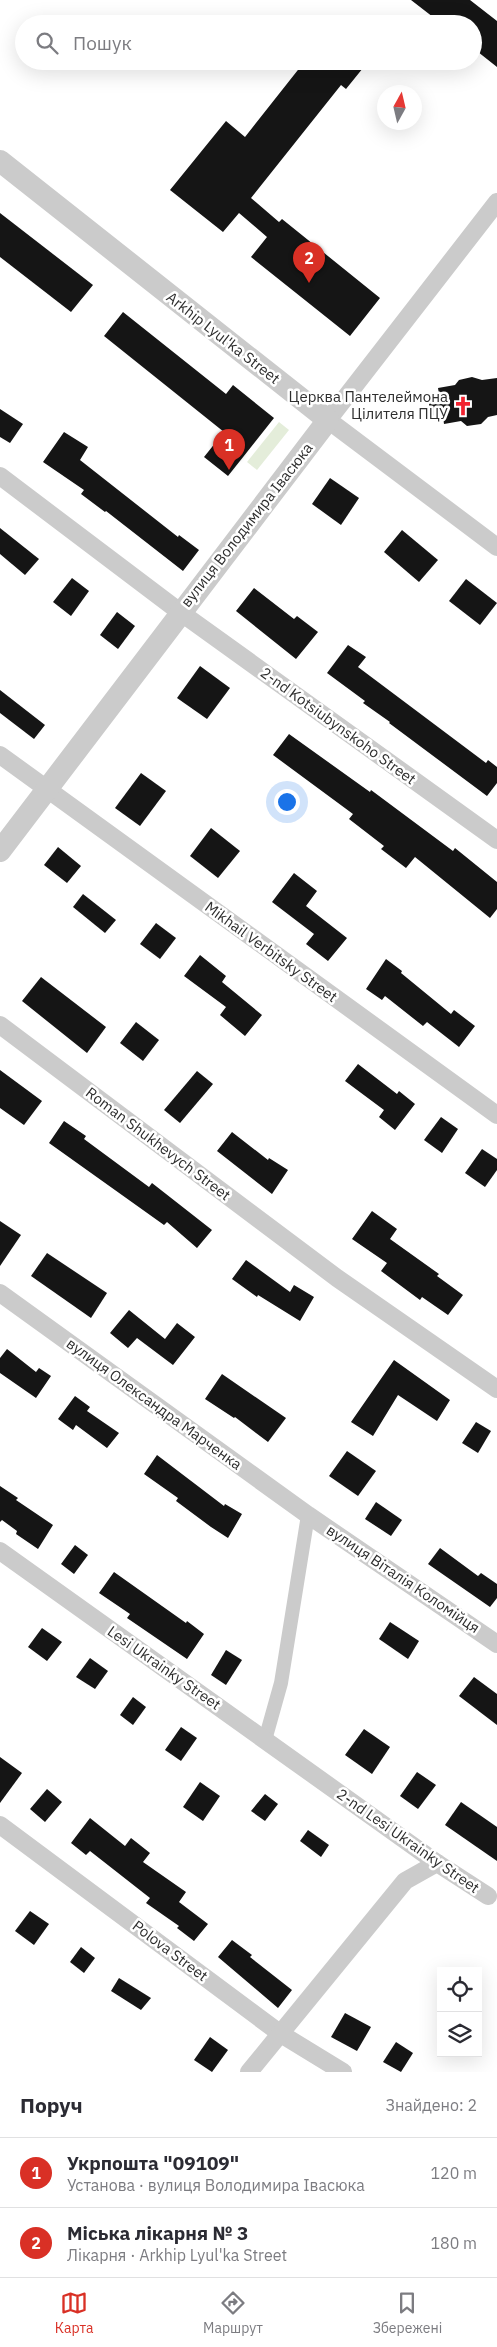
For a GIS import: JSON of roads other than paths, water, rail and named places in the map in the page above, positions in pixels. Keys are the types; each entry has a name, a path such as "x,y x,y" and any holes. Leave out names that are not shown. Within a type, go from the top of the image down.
{"street":[{"name":"Arkhip Lyul'ka Street","path":"0,161 328,420 497,547"},
{"name":"вулиця Володимира Івасюка","path":"0,851 180,612 497,202"},
{"name":"2-nd Kotsiubynskoho Street","path":"0,476 180,612 497,840"},
{"name":"Mikhail Verbitsky Street","path":"0,755 45,790 497,1115"},
{"name":"Roman Shukhevych Street","path":"0,1025 317,1263 497,1389"},
{"name":"вулиця Олександра Марченка","path":"0,1293 308,1515"},
{"name":"вулиця Віталія Коломійця","path":"308,1515 497,1644"},
{"path":"264,1740 281,1683 308,1515"},
{"name":"Lesi Ukrainky Street","path":"0,1551 328,1786"},
{"name":"2-nd Lesi Ukrainky Street","path":"328,1786 437,1863 488,1896"},
{"name":"Polova Street","path":"0,1825 281,2034 343,2072"},
{"path":"250,2072 405,1881 437,1863"}],"place":[{"name":"Міська лікарня № 3","path":"309,283"},
{"name":"Церква Пантелеймона Цілителя ПЦУ","path":"463,406"},
{"name":"Укрпошта \"09109\"","path":"229,470"}]}
